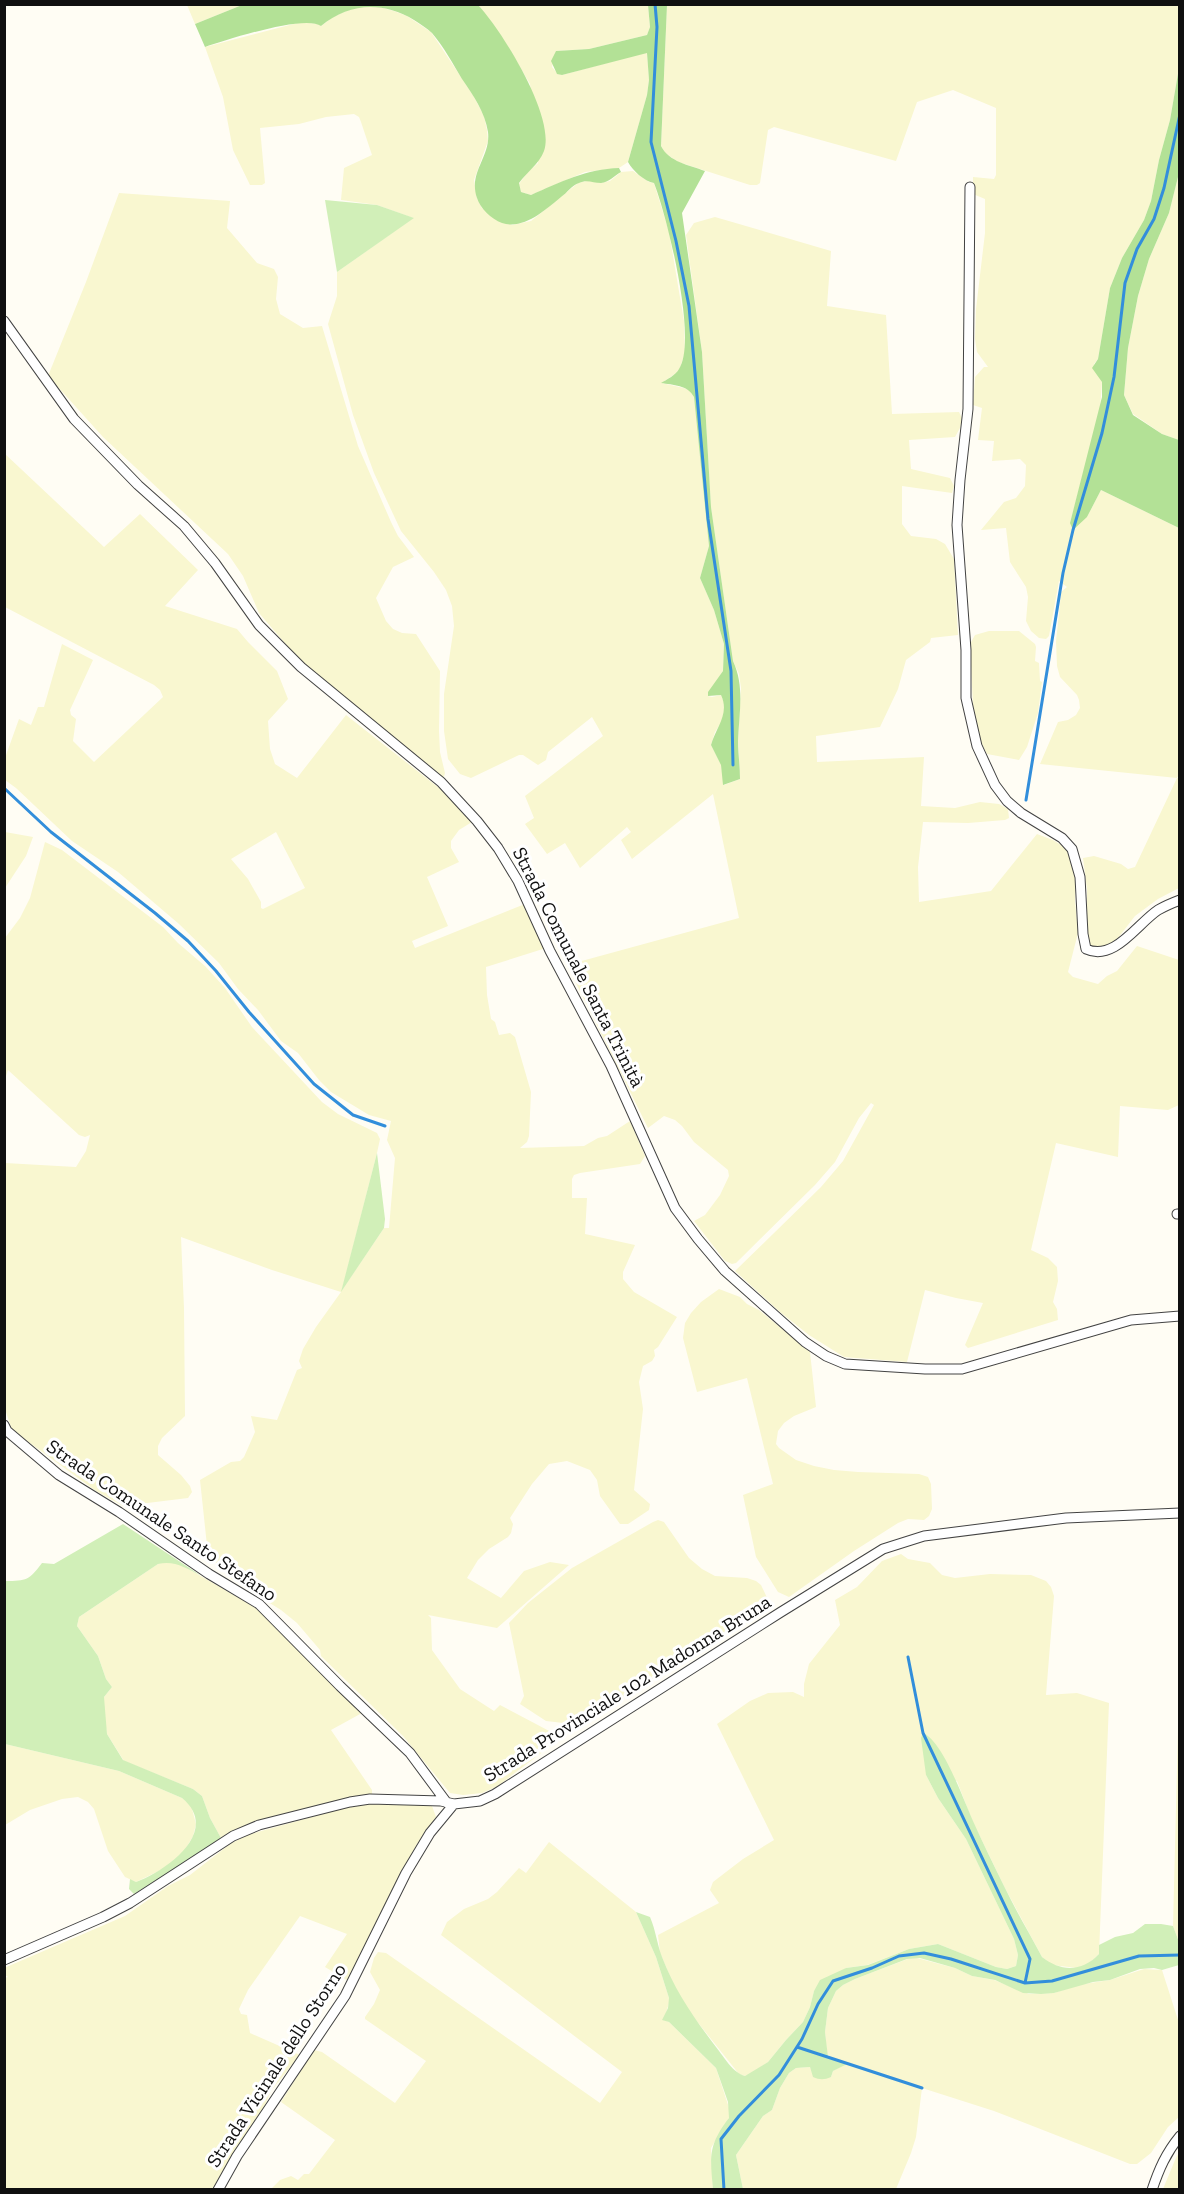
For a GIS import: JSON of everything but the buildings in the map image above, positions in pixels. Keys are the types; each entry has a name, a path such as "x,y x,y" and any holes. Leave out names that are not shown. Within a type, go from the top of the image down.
{"street":[{"path":"970,187 969,409 957,525 966,650 966,698 977,746 995,785 1007,801 1021,813 1062,838 1072,849 1080,877 1086,949 1094,952 1114,947 1157,911 1179,900"},
{"name":"Strada Comunale Santa Trinità","path":"4,321 74,419 138,485 184,526 215,563 259,625 301,667 441,782 477,821 518,881 550,951 611,1066 675,1208 725,1270 797,1335 826,1356 845,1364 962,1369 1131,1320 1179,1316"},
{"name":"Strada Comunale Santo Stefano","path":"4,1425 7,1431 59,1475 119,1512 209,1574 259,1604 340,1686 410,1752 451,1803"},
{"name":"Strada Provinciale 102 Madonna Bruna","path":"4,1960 130,1903 233,1836 260,1824 370,1799 451,1803 480,1801 524,1777 884,1549 924,1536 1066,1518 1179,1514"},
{"name":"Strada Vicinale dello Storno","path":"218,2190 243,2147 341,2004 406,1873 451,1803"},
{"path":"1152,2190 1161,2163 1179,2136"}],"shaded area":[{"path":"187,5 242,5 195,24"},
{"path":"478,5 648,5 650,27 647,35 589,49 556,51 552,67 562,75 647,52 649,80 647,95 628,162 619,168 585,172 531,195 521,192 519,184 538,163 530,84 508,47"},
{"path":"667,5 1179,5 1179,68 1170,120 1151,201 1144,220 1122,258 1110,288 1098,359 1094,364 1102,382 1100,410 1070,523 1087,517 1101,490 1179,528 1180,773 1177,778 1040,764 1058,722 1076,715 1080,708 1077,695 1060,677 1057,666 1056,641 1061,592 1067,587 1059,581 1049,636 1046,639 1039,638 1031,631 1026,621 1028,597 1026,587 1010,562 1006,528 981,530 1004,502 1016,498 1025,486 1026,465 1020,459 992,461 994,441 978,440 982,408 973,405 975,377 984,367 988,367 977,352 975,339 976,309 985,233 985,199 973,194 973,177 994,179 996,175 996,108 953,90 917,102 896,161 774,127 768,130 760,183 750,185 678,162 665,153 661,146"},
{"path":"363,6 394,11 407,16 431,32 473,95 484,116 488,141 474,180 477,198 482,208 512,225 531,221 578,183 590,180 601,183 610,181 621,172 633,171 654,183 669,232 684,321 685,353 679,371 662,383 691,391 694,397 709,546 700,578 714,610 724,644 723,671 708,696 721,695 726,707 723,720 715,732 711,745 721,764 724,785 740,779 738,741 741,688 739,674 733,661 711,507 702,352 686,235 694,223 715,217 831,251 827,306 886,315 892,414 959,412 962,418 955,437 909,440 911,469 950,478 954,486 952,493 902,486 902,524 911,536 936,539 945,544 954,559 958,635 931,638 930,642 906,660 898,689 880,727 816,736 817,762 924,757 921,806 955,808 980,802 999,804 1008,809 1009,818 1005,820 968,823 923,822 918,867 919,902 991,891 1037,834 1053,840 1069,852 1076,872 1075,901 1078,933 1068,972 1073,977 1098,984 1117,971 1137,946 1179,960 1179,1105 1168,1110 1120,1106 1118,1157 1056,1143 1031,1250 1048,1258 1057,1267 1058,1281 1053,1302 1057,1309 1058,1320 968,1348 965,1345 983,1303 925,1290 907,1362 844,1357 809,1335 735,1271 821,1187 843,1161 874,1105 871,1103 859,1118 835,1162 815,1185 736,1263 725,1261 694,1221 705,1215 720,1195 729,1176 728,1170 694,1142 675,1120 664,1116 648,1128 567,965 739,918 713,794 632,859 621,840 631,832 627,827 580,868 565,843 547,854 525,824 534,818 525,796 603,736 592,717 548,752 546,760 538,765 523,755 519,755 471,778 460,774 448,759 444,731 444,694 454,626 452,606 446,590 434,572 401,531 374,473 353,415 328,324 337,296 337,272 413,218 377,205 341,200 344,168 372,155 359,117 354,114 260,128 265,183 250,185 233,150 223,97 205,47 301,22 321,26 333,17"},
{"path":"1179,173 1179,440 1162,434 1133,414 1124,395 1128,348 1138,296 1149,259 1169,213"},
{"path":"119,193 230,201 227,228 257,263 274,269 278,277 276,299 280,314 303,328 322,326 358,446 398,536 414,557 393,567 376,598 386,621 393,629 402,633 416,634 440,671 439,731 440,752 445,773 443,780 301,662 259,613 243,576 228,554 103,437 48,376"},
{"path":"4,453 104,547 140,514 198,570 165,606 237,629 277,671 288,699 268,721 270,749 275,764 297,778 346,715 448,795 472,822 459,830 451,841 451,848 459,862 427,877 448,926 412,941 415,948 525,904 546,948 486,967 491,1019 495,1022 499,1035 510,1033 515,1037 531,1092 529,1136 527,1142 520,1148 584,1146 607,1136 630,1121 645,1156 640,1164 574,1175 572,1198 587,1198 585,1234 635,1245 623,1272 623,1279 634,1292 677,1317 654,1350 655,1356 652,1361 643,1366 639,1382 643,1409 634,1490 650,1504 649,1510 628,1524 620,1524 600,1496 597,1480 590,1470 567,1461 549,1464 532,1484 510,1518 513,1524 511,1533 478,1560 467,1578 501,1598 524,1571 550,1562 569,1565 497,1628 428,1615 431,1618 432,1650 460,1689 494,1711 500,1705 553,1733 555,1737 553,1744 498,1786 482,1793 463,1795 450,1793 403,1736 321,1656 320,1650 297,1623 281,1610 233,1580 208,1555 200,1480 244,1457 255,1432 251,1416 277,1420 297,1370 302,1368 299,1361 303,1349 341,1292 181,1237 185,1416 162,1438 158,1446 158,1455 190,1486 192,1492 188,1498 123,1506 96,1491 12,1430 4,1406 5,1163 76,1167 86,1151 90,1135 85,1137 79,1135 8,1070 5,1079 5,938 20,918 30,898 45,842 62,850 163,927 225,988 252,1027 322,1102 338,1114 377,1133 380,1139 377,1153 342,1290 384,1228 389,1228 395,1158 387,1140 391,1121 369,1115 331,1092 298,1053 281,1041 219,963 179,924 118,872 72,841 5,780 5,758 19,719 31,725 38,707 44,707 62,644 93,660 70,710 71,715 76,719 73,741 94,762 163,697 154,685 5,607","holes":["276,832 305,888 263,909 248,879 231,859"]},
{"path":"989,631 1019,631 1036,647 1035,661 1039,663 1040,681 1042,682 1038,713 1027,747 1019,760 987,754 981,742 973,706 970,644 975,635"},
{"path":"1177,778 1180,779 1179,888 1158,899 1135,916 1118,938 1110,944 1097,948 1090,945 1087,935 1087,889 1083,858 1094,856 1121,864 1128,869 1135,867"},
{"path":"5,832 33,837 26,856 5,888"},
{"path":"719,1289 740,1297 747,1304 759,1310 810,1352 816,1407 784,1423 778,1431 776,1444 779,1448 796,1460 814,1466 858,1472 919,1474 928,1477 931,1484 932,1509 924,1520 908,1519 898,1523 789,1597 778,1592 756,1557 743,1495 773,1484 747,1378 697,1392 683,1338 685,1323 691,1313 701,1302"},
{"path":"658,1520 664,1522 689,1558 702,1569 715,1576 747,1578 761,1585 770,1604 766,1612 585,1719 572,1724 546,1721 520,1704 524,1696 509,1623 528,1603 572,1568"},
{"path":"901,1554 908,1559 930,1563 942,1575 955,1578 990,1574 1031,1575 1046,1581 1054,1596 1046,1695 1077,1693 1109,1703 1099,1954 1087,1965 1077,1968 1052,1965 1042,1957 972,1820 957,1781 926,1775 938,1798 966,1839 1014,1939 1018,1955 1016,1966 1007,1969 996,1967 938,1944 909,1949 867,1965 846,1968 814,1991 803,2022 768,2062 745,2076 739,2074 687,2009 660,1953 658,1935 719,1903 710,1890 713,1882 743,1859 774,1840 717,1724 750,1701 768,1693 793,1692 804,1697 804,1684 809,1664 840,1625 835,1600 857,1587 882,1561"},
{"path":"167,1561 180,1564 261,1611 362,1713 331,1730 372,1790 372,1794 346,1798 261,1821 221,1838 202,1796 193,1789 124,1761 107,1734 103,1709 104,1697 112,1687 106,1679 98,1656 77,1626 79,1617 158,1564"},
{"path":"1179,1688 1179,1942 1173,1926"},
{"path":"5,1744 119,1771 182,1798 191,1805 196,1824 193,1836 185,1850 167,1867 136,1882 125,1877 108,1851 94,1809 88,1802 78,1797 62,1799 30,1810 5,1825"},
{"path":"359,1804 432,1806 436,1817 417,1844 350,1982 325,1967 347,1934 300,1916 248,1990 239,2009 241,2014 247,2015 250,2033 300,2055 271,2091 263,2110 216,2189 5,2189 4,1978 8,1977 5,1975 4,1968 125,1916 168,1886 190,1875 230,1844 247,1835"},
{"path":"549,1842 636,1912 656,1957 669,1998 664,2020 669,2022 716,2068 730,2111 729,2118 711,2148 713,2189 270,2190 280,2180 291,2176 298,2180 304,2174 309,2174 335,2140 281,2102 314,2050 322,2052 395,2103 426,2061 365,2019 380,1990 370,1972 378,1952 386,1953 600,2103 622,2072 441,1935 447,1922 464,1909 488,1899 519,1868 526,1873"},
{"path":"913,1957 955,1968 972,1976 994,1980 1029,1994 1054,1993 1077,1985 1110,1980 1144,1969 1162,1970 1179,2023 1179,2117 1168,2127 1151,2153 1137,2164 1130,2164 994,2111 922,2088 916,2137 896,2189 743,2189 736,2155 763,2116 772,2110 780,2088 789,2073 796,2068 810,2067 814,2077 831,2077 833,2071 845,2064 833,2060 827,2054 825,2032 828,2008 836,1991 855,1979"},
{"path":"1179,2152 1179,2189 1163,2189 1175,2160"}],"green space":[{"path":"242,5 478,5 500,33 524,74 542,117 546,136 544,151 519,183 521,192 531,195 552,185 596,171 619,168 621,172 604,182 585,181 576,184 534,218 518,224 502,223 483,209 478,202 475,189 477,172 488,141 484,118 448,56 430,31 402,14 378,7 366,7 343,13 321,26 299,23 247,34 205,47 195,24"},
{"path":"648,5 667,5 661,146 674,159 705,171 682,213 702,352 711,507 733,661 740,690 738,741 740,779 723,785 721,765 711,745 724,708 721,695 708,696 708,692 723,671 724,644 714,610 700,578 709,546 694,397 684,388 661,383 678,371 684,354 683,306 673,249 654,183 639,175 628,162 647,95 649,80 647,53 562,75 557,74 551,61 556,51 589,49 647,35 650,27"},
{"path":"1179,68 1179,173 1169,213 1149,259 1138,296 1128,348 1124,395 1133,415 1162,434 1179,440 1179,528 1101,490 1087,517 1073,530 1070,523 1102,397 1102,382 1092,368 1098,359 1110,288 1122,258 1144,220 1151,201 1170,120"},
{"path":"325,200 377,205 414,218 337,272"},
{"path":"377,1153 385,1219 384,1228 341,1292"},
{"path":"123,1524 200,1575 175,1564 158,1564 79,1617 77,1626 98,1656 106,1679 112,1687 104,1697 107,1734 123,1760 193,1789 202,1796 221,1838 134,1894 129,1889 130,1879 136,1882 161,1869 185,1848 193,1836 196,1824 193,1811 182,1798 119,1771 5,1744 5,1581 27,1578 42,1563 54,1564"},
{"path":"923,1733 931,1738 938,1747 952,1772 997,1871 1042,1957 1064,1967 1079,1967 1099,1954 1099,1945 1115,1937 1133,1933 1145,1924 1161,1924 1173,1926 1179,1942 1179,1965 1162,1970 1140,1969 1110,1980 1041,1994 1023,1993 995,1980 972,1976 955,1968 920,1958 907,1959 855,1979 836,1991 828,2008 825,2032 828,2057 847,2064 833,2071 831,2077 824,2079 813,2077 810,2067 796,2068 789,2073 780,2088 772,2110 763,2116 736,2155 743,2189 713,2189 712,2152 717,2136 729,2118 728,2102 716,2068 669,2022 662,2020 668,2008 669,1998 656,1957 636,1912 650,1917 667,1969 693,2015 729,2064 745,2076 768,2062 803,2022 820,1980 846,1968 868,1965 909,1949 938,1944 996,1967 1007,1969 1016,1966 1018,1955 1014,1939 966,1839 938,1798 926,1775 921,1738"}],"waterway":[{"path":"655,4 657,27 651,142 676,241 689,306 708,519 731,671 733,765"},
{"path":"1026,800 1063,573 1073,530 1102,433 1114,377 1125,283 1137,249 1154,219 1164,188 1180,114"},
{"path":"4,788 51,832 188,941 314,1084 353,1115 385,1126"},
{"path":"908,1657 923,1733 1030,1959 1025,1983"},
{"path":"724,2190 721,2139 739,2116 779,2075 802,2039 818,2004 833,1981 899,1956 924,1953 951,1959 1025,1983 1052,1981 1139,1956 1180,1955"},
{"path":"797,2047 922,2088"}]}
